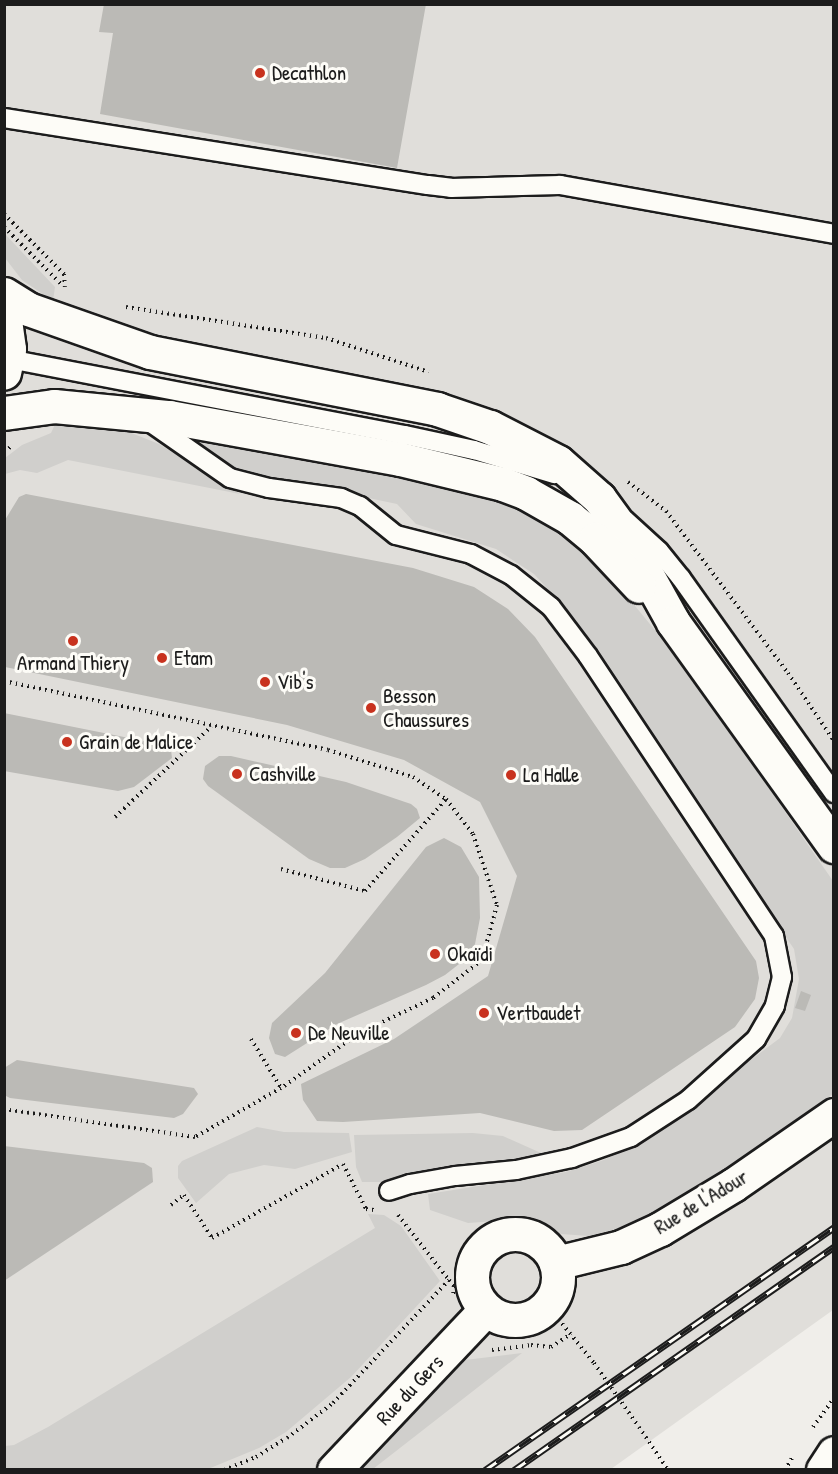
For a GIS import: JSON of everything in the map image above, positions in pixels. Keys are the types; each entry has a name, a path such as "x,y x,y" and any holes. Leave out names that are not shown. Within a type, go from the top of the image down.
{"street":[{"path":"4,294 28,309 150,352 437,409 490,427 558,462 599,498 622,530 673,622 834,846"},
{"path":"4,313 8,330 6,363"},
{"path":"4,413 54,406 139,413 233,427 466,474 526,493 570,518 595,539 673,622"},
{"name":"Rue de l'Adour","path":"556,1263 621,1247 660,1229 733,1185 834,1115"},
{"path":"511,1234 525,1235 538,1241 549,1250 556,1263 558,1278 555,1292 548,1305 524,1319 510,1320 497,1317 486,1309 477,1298 472,1285 472,1270 476,1257 485,1245 511,1234"},
{"name":"Rue du Gers","path":"334,1470 486,1309"},
{"path":"823,1470 834,1453"}],"lane":[{"path":"4,118 451,188 560,185 834,234"},
{"path":"6,363 405,435 474,450 551,473 581,486 643,534 681,578 834,793"},
{"path":"139,413 230,478 270,488 341,498 360,506 396,535 471,554 511,575 551,607 588,656 774,936 782,977 775,1006 756,1040 688,1100 631,1137 572,1158 516,1170 455,1176 410,1184 389,1191"}],"path":[{"path":"4,681 328,750 413,777 446,799 473,834 497,904 482,960 433,998 359,1033 282,1088 195,1137 4,1109"},
{"path":"115,817 212,726"},
{"path":"281,869 365,891 446,799"},
{"path":"251,1039 282,1088"},
{"path":"171,1205 184,1195 212,1238 343,1164 366,1209 385,1210"},
{"path":"395,1210 449,1280"},
{"path":"548,1305 594,1363 668,1470"}],"shaded area":[{"path":"5,5 833,5 833,1310 611,1469 5,1470"},
{"path":"4,233 55,287 53,301 22,280 5,258"},
{"path":"58,418 114,426 159,444 240,494 68,460 37,473 20,470 5,474 5,458 22,445 51,433"},
{"path":"175,427 487,490 576,538 682,663 833,881 833,1094 666,1209 624,1227 589,1236 561,1234 540,1225 511,1220 468,1223 430,1210 428,1194 566,1172 601,1161 635,1146 780,1038 792,1018 799,979 794,949 566,609 534,574 496,549 416,524 397,504 240,471"},
{"path":"257,1127 284,1132 349,1133 352,1152 295,1169 264,1165 229,1174 196,1203 178,1178 178,1166 182,1161"},
{"path":"473,1133 503,1136 550,1157 429,1173 385,1182 362,1182 356,1167 354,1135"},
{"path":"368,1214 384,1215 401,1226 440,1281 351,1377 286,1432 259,1448 208,1469 5,1469 5,1446 14,1445 48,1427 375,1228"},
{"path":"522,1353 373,1469 355,1470 378,1450 465,1360"}],"building":[{"name":"Decathlon","path":"104,4 426,4 397,168 100,114 113,33 99,32"},
{"path":"26,494 413,568 474,587 508,609 535,637 756,961 759,978 755,999 735,1027 582,1130 554,1131 480,1113 343,1122 317,1121 303,1100 301,1084 394,1039 488,976 517,876 480,802 404,760 287,725 5,667 5,520 19,497"},
{"path":"4,713 164,745 171,750 172,758 134,787 118,791 4,771"},
{"path":"219,756 231,756 346,782 411,804 417,809 420,818 365,859 345,868 330,868 309,859 208,786 203,779 205,766"},
{"path":"444,838 461,847 479,877 480,918 475,944 468,957 445,975 337,1024 285,1057 275,1054 269,1038 272,1023 325,973 426,847"},
{"path":"801,991 811,995 805,1011 795,1008"},
{"path":"17,1060 194,1088 198,1094 183,1114 174,1118 10,1098 4,1095 4,1068"},
{"path":"4,1146 144,1163 152,1168 153,1182 4,1281"}],"railway":[{"path":"485,1470 834,1227"},
{"path":"514,1470 834,1247"}],"place":[{"name":"Decathlon","path":"260,73"},
{"name":"Armand Thiery","path":"73,641"},
{"name":"Etam","path":"162,658"},
{"name":"Vib's","path":"265,682"},
{"name":"Besson Chaussures","path":"371,708"},
{"name":"Grain de Malice","path":"67,742"},
{"name":"Cashville","path":"237,774"},
{"name":"La Halle","path":"511,775"},
{"name":"Okaïdi","path":"435,954"},
{"name":"Vertbaudet","path":"484,1013"},
{"name":"De Neuville","path":"296,1033"}]}
